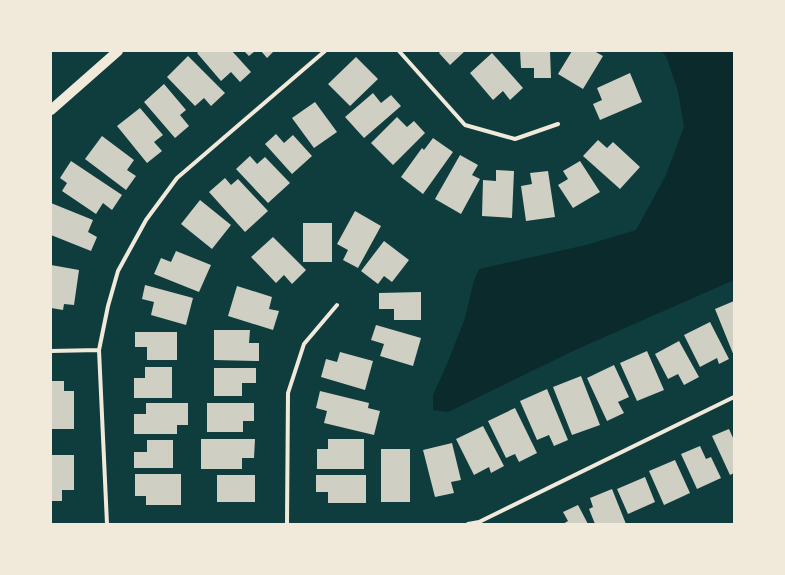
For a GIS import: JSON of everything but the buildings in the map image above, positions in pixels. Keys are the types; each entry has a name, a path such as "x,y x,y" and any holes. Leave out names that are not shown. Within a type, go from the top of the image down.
{"main road":[{"path":"51,110 118,51"}],"street":[{"path":"107,524 99,350 108,306 118,270 146,220 177,178 325,51"},
{"path":"399,51 465,125 515,139 558,124"},
{"path":"287,524 288,393 304,344 337,305"},
{"path":"51,351 99,350"},
{"path":"468,524 479,522 734,398"}],"water":[{"path":"661,51 734,51 734,280 575,350 448,412 433,410 433,395 465,318 474,280 479,269 586,245 636,230 665,177 684,127 678,91 666,56"}]}
